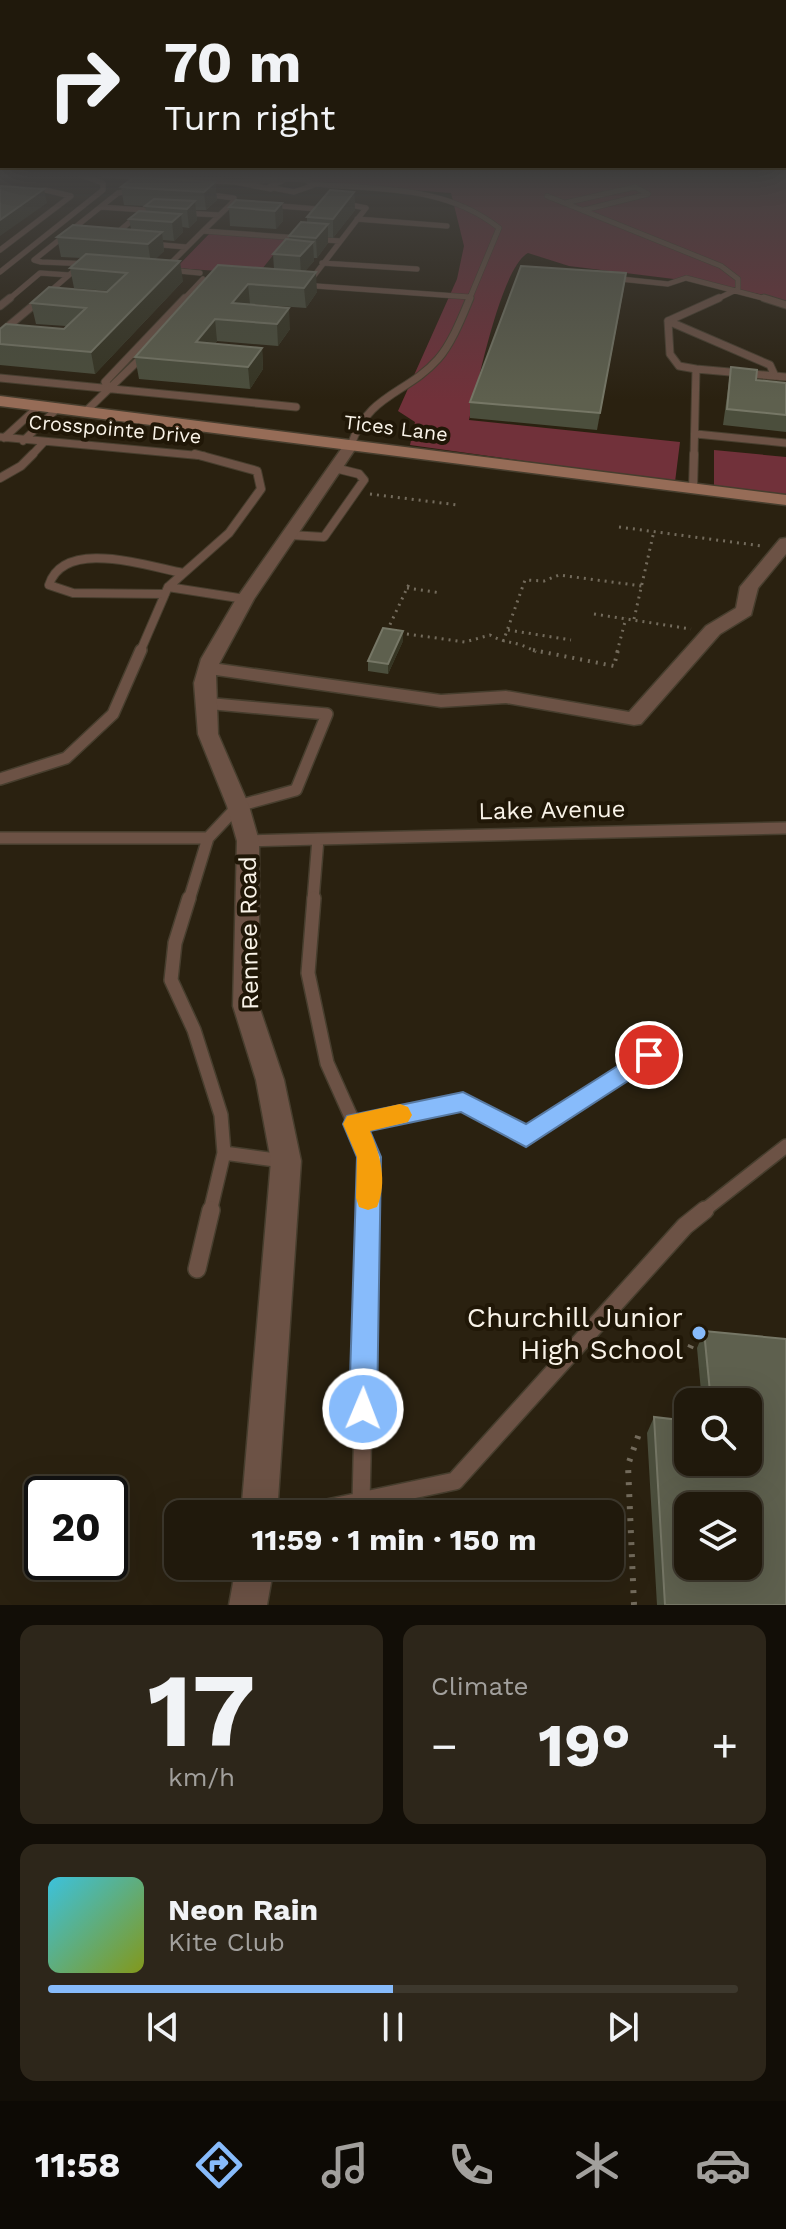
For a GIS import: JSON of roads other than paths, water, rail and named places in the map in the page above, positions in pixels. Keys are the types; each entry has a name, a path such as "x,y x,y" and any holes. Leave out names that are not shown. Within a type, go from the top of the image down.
{"street":[{"name":"Tices Lane","path":"0,401 786,500"},
{"name":"Rennee Road","path":"260,1500 286,1161 270,1080 246,1006 248,841 238,806 218,765 204,703 209,668 245,599 351,445"},
{"path":"209,668 441,701 506,697 634,719 709,634 745,611 749,587 782,549"},
{"path":"248,1605 252,1580"}],"lane":[{"path":"0,272 28,250"},
{"path":"47,250 34,260 95,266"},
{"path":"163,270 183,250"},
{"path":"310,281 333,250"},
{"path":"351,445 357,427 373,406 438,359 490,250"},
{"path":"681,250 733,271 738,279 738,289"},
{"path":"322,263 417,269"},
{"path":"0,333 81,265"},
{"path":"163,270 204,276 152,271 163,270"},
{"path":"0,306 40,273 69,275"},
{"path":"85,412 108,388 119,383 204,276"},
{"path":"600,277 668,284 686,278 738,289 786,305"},
{"path":"324,284 293,282 471,295"},
{"path":"668,321 738,289"},
{"path":"668,321 670,354 679,366 786,377"},
{"path":"668,321 770,365 775,376"},
{"path":"693,488 696,369"},
{"path":"0,378 296,407"},
{"name":"Crosspointe Drive","path":"2,437 39,406"},
{"path":"23,441 58,408"},
{"path":"696,434 786,443"},
{"name":"Crosspointe Drive","path":"0,779 66,758 113,714 166,590 229,533 261,489 257,471 202,453 2,437"},
{"path":"0,478 21,466 44,442"},
{"path":"290,535 326,537 364,481 362,476 335,468"},
{"path":"183,573 81,557 60,564 49,585 73,593 166,590 245,599"},
{"path":"197,1269 224,1153 221,1115 194,1030 171,980 175,943 208,838 238,806 296,790 327,714 204,703"},
{"name":"Lake Avenue","path":"248,841 786,828"},
{"path":"0,838 208,838"},
{"path":"318,839 308,973 327,1063 369,1157 361,1500"},
{"path":"355,1124 463,1102 526,1136 649,1055"},
{"path":"374,1500 455,1481 685,1226 786,1146"},
{"path":"224,1153 286,1161"}],"place":[{"name":"Churchill Junior High School","path":"699,1333"}]}
